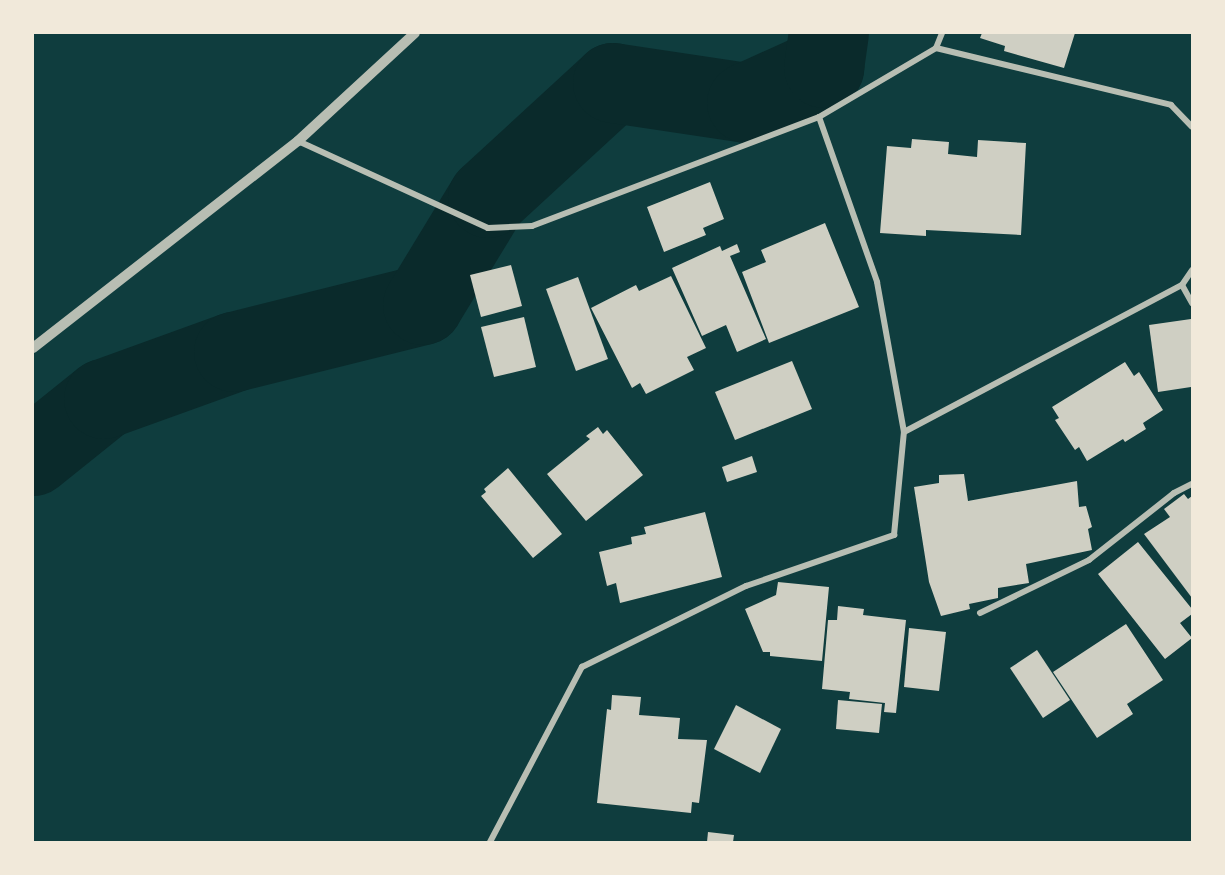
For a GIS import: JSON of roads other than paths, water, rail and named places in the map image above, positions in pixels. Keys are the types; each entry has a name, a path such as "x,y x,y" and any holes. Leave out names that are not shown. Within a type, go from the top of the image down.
{"street":[{"path":"33,348 298,141 415,33"},
{"path":"298,141 488,228 532,226 819,117 936,48 942,33"},
{"path":"936,48 1171,105 1192,127"},
{"path":"490,842 582,667 746,586 894,535 904,432 877,282 819,117"},
{"path":"904,432 1182,285 1192,270"},
{"path":"1182,285 1192,303"},
{"path":"980,613 1089,560 1174,493 1192,484"}],"waterway":[{"path":"33,456 104,399 234,352 423,305 488,198 613,83 747,103 824,68 829,33"}]}
